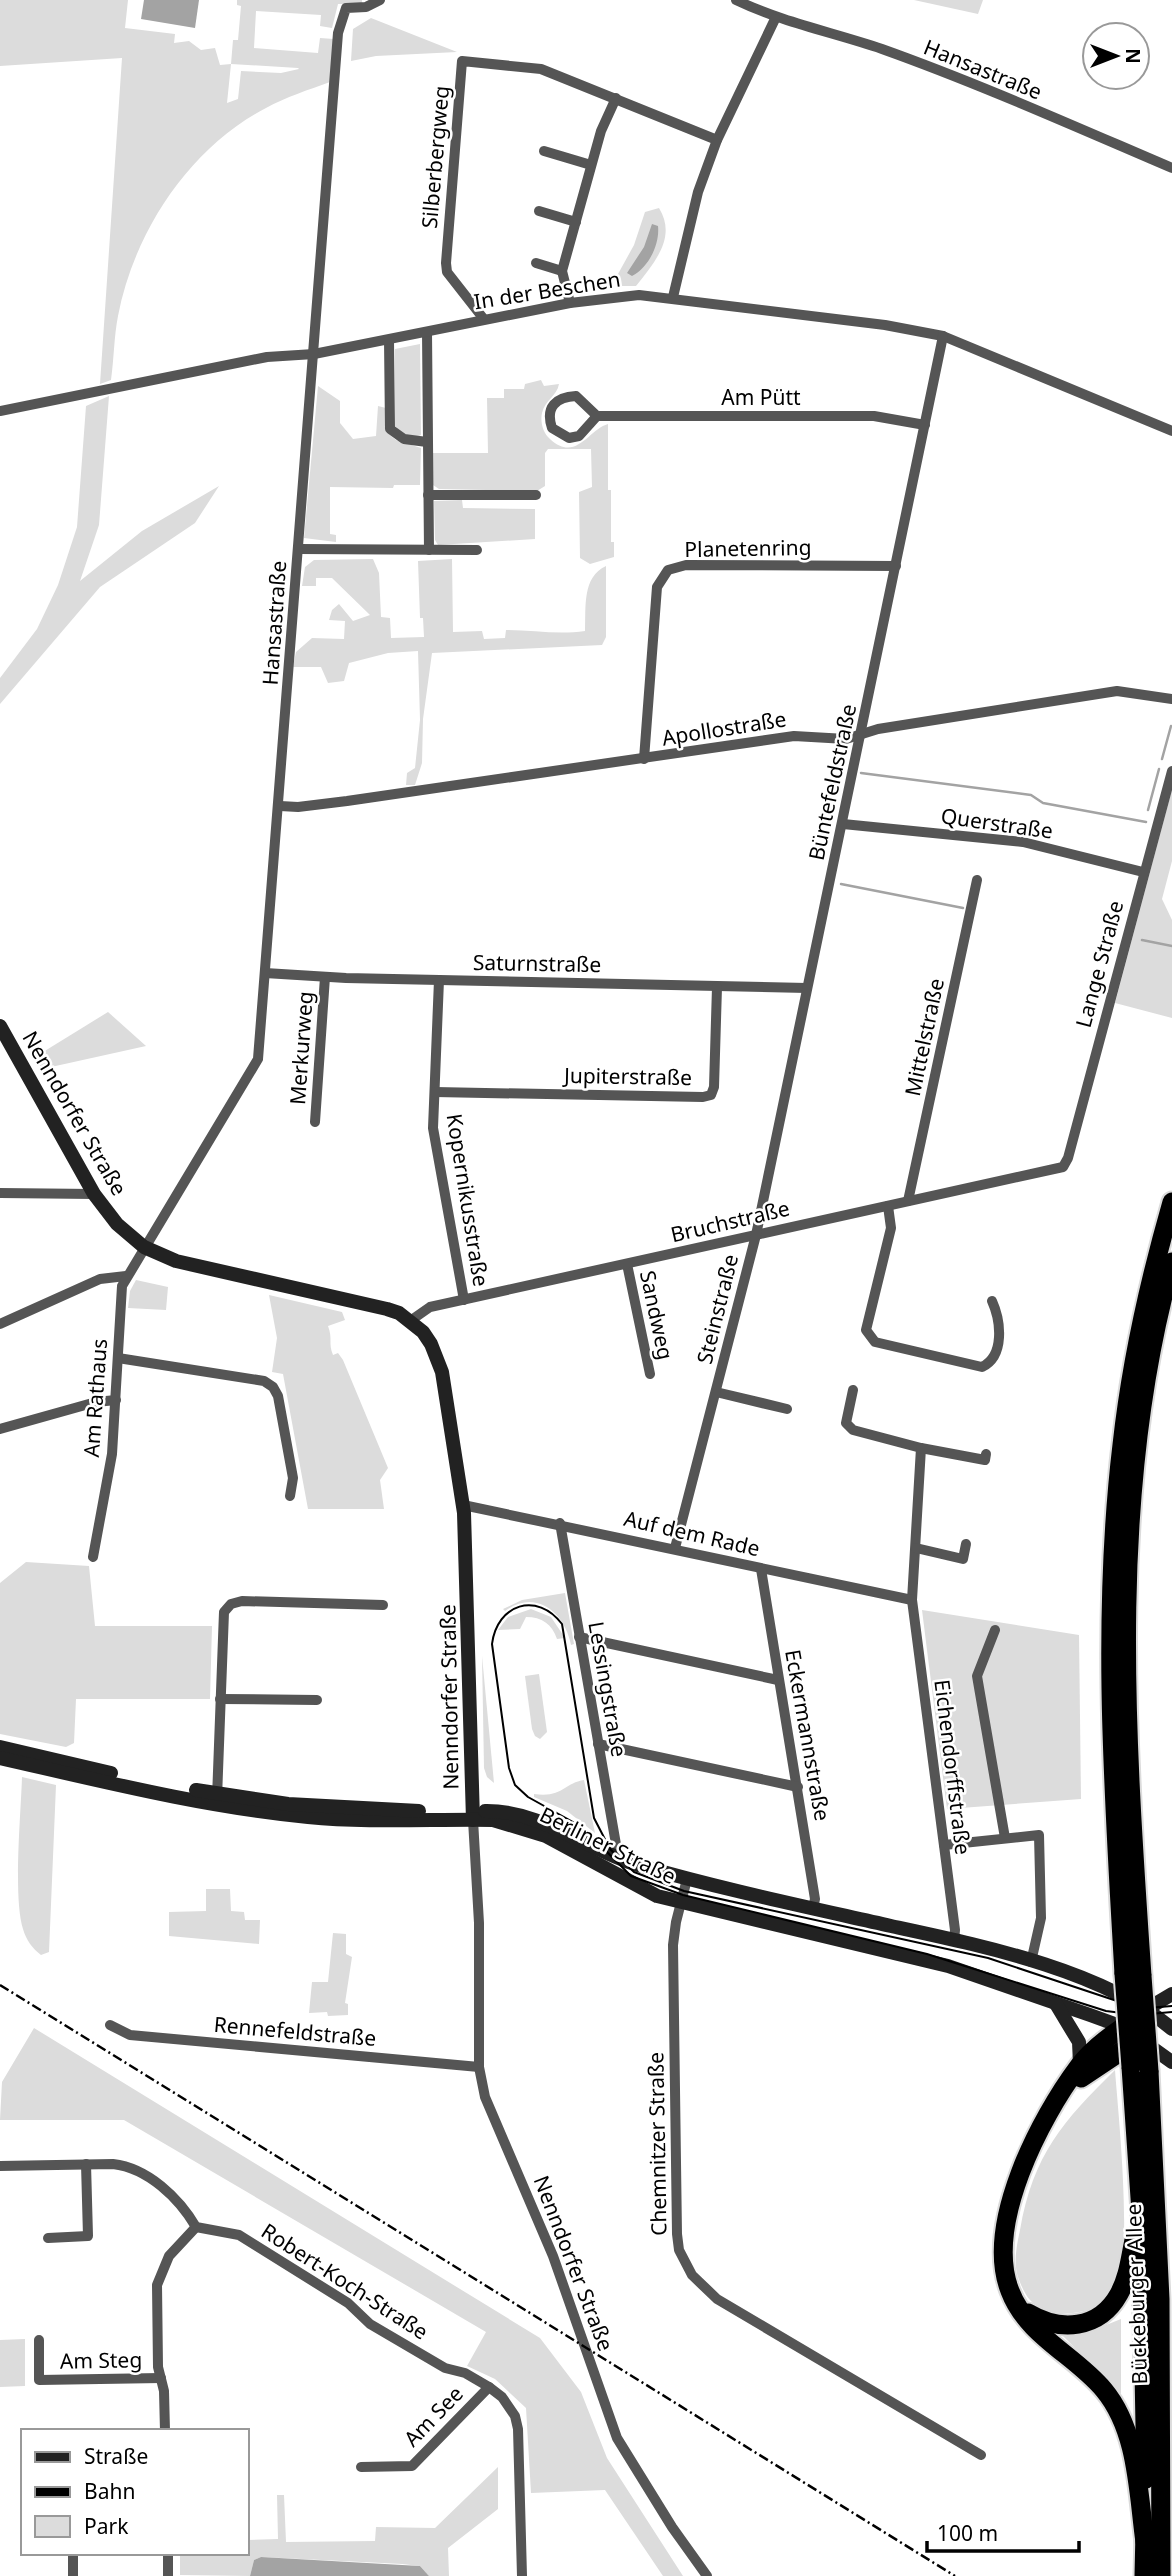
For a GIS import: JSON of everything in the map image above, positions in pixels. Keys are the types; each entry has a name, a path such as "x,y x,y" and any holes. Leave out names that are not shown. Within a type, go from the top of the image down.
{"highway":[{"path":"1133,1975 1111,1708 1114,1539 1130,1384 1153,1270 1172,1202"},
{"path":"1133,1975 1127,1709 1130,1540 1145,1388 1172,1262"},
{"name":"Bückeburger Allee","path":"1133,1975 1162,2379 1161,2567"},
{"path":"1129,2037 1080,2064 1033,2140 1011,2201 1004,2270 1015,2303 1031,2325 1106,2391 1132,2448 1145,2542"},
{"path":"1058,2100 1129,2037"},
{"path":"1015,2303 1044,2322 1060,2327 1086,2323 1099,2316 1112,2305 1124,2283 1149,2216"},
{"path":"1149,2216 1172,2297"},
{"name":"Bückeburger Allee","path":"1144,2576 1149,2216"},
{"path":"1161,2567 1172,2469"}],"street":[{"name":"Hansastraße","path":"144,1247 258,1059 338,33 345,8 366,7 380,0"},
{"name":"Hansastraße","path":"736,0 775,19 879,48 1172,168"},
{"path":"673,297 686,235 717,140 775,19"},
{"name":"Silberbergweg","path":"483,318 447,272 446,263 462,61 541,69 717,140"},
{"path":"570,303 562,271 591,165 616,98"},
{"path":"544,151 591,165"},
{"path":"539,211 576,222"},
{"path":"536,263 562,271"},
{"name":"In der Beschen","path":"0,411 267,357 314,354 483,318 627,296 673,297 885,325 943,336 1172,431"},
{"path":"427,332 429,550"},
{"name":"Büntefeldstraße","path":"755,1235 943,336"},
{"path":"389,340 390,429 404,439 426,443"},
{"path":"576,396 597,416 579,436 569,438 552,428 549,418 552,406 561,397 576,396"},
{"name":"Am Pütt","path":"597,416 874,416 925,425"},
{"path":"428,495 536,495"},
{"path":"299,548 477,550"},
{"name":"Planetenring","path":"644,759 657,587 668,570 686,565 896,566"},
{"name":"Apollostraße","path":"279,806 334,803 794,736 846,739 862,733 1117,691 1172,699"},
{"name":"Lange Straße","path":"1063,1167 1172,771"},
{"name":"Querstraße","path":"843,824 1023,842 1143,872"},
{"name":"Mittelstraße","path":"908,1201 977,880"},
{"name":"Saturnstraße","path":"265,973 439,980 807,988"},
{"name":"Merkurweg","path":"315,1122 325,976"},
{"name":"Kopernikusstraße","path":"439,980 433,1128 464,1300"},
{"name":"Jupiterstraße","path":"435,1091 703,1097 711,1095 714,1087 717,987"},
{"name":"Nenndorfer Straße","path":"0,1026 94,1194 117,1224 144,1247 176,1262 387,1308 410,1321 432,1344 442,1372 463,1505 479,1923 479,2067 485,2096 499,2136 553,2256 617,2438 672,2527 707,2576"},
{"name":"Bruchstraße","path":"410,1321 430,1307 1063,1167"},
{"path":"0,1193 94,1194"},
{"path":"888,1206 891,1228 866,1330 875,1342 982,1367 995,1356 1000,1320 992,1301"},
{"name":"Steinstraße","path":"675,1548 755,1235"},
{"name":"Am Rathaus","path":"93,1558 112,1454 122,1286 144,1247"},
{"name":"Sandweg","path":"627,1264 650,1374"},
{"path":"0,1324 100,1279 126,1276"},
{"path":"118,1358 264,1381 273,1387 278,1396 293,1478 290,1496"},
{"path":"853,1390 846,1423 853,1430 985,1461 986,1454"},
{"name":"Steinstraße","path":"716,1392 787,1409"},
{"path":"0,1429 116,1400"},
{"name":"Eichendorffstraße","path":"921,1448 912,1600 955,1930 959,1941"},
{"name":"Auf dem Rade","path":"463,1505 560,1523 912,1600"},
{"name":"Lessingstraße","path":"560,1523 598,1744 622,1860"},
{"path":"916,1548 963,1559 966,1544"},
{"name":"Eckermannstraße","path":"761,1569 798,1787 815,1899 813,1908"},
{"path":"217,1798 223,1612 231,1604 243,1601 383,1605"},
{"path":"995,1630 977,1676 1005,1838"},
{"path":"579,1637 778,1681"},
{"path":"220,1699 317,1700"},
{"path":"598,1744 798,1787"},
{"name":"Berliner Straße","path":"0,1747 307,1817 473,1815 507,1812 525,1816 622,1860 687,1879 959,1941 1031,1962 1122,1994 1170,2026"},
{"name":"Berliner Straße","path":"0,1758 217,1798"},
{"name":"Berliner Straße","path":"473,1815 524,1827 638,1887 681,1903 948,1966 1055,2003 1129,2037 1172,2062"},
{"path":"944,1845 1039,1835 1041,1918 1031,1962"},
{"name":"Chemnitzer Straße","path":"687,1879 673,1945 679,2250 692,2275 717,2298 981,2455"},
{"path":"1122,1994 1129,2037"},
{"path":"1129,2037 1146,2010 1172,1994"},
{"path":"1055,2003 1076,2034 1080,2064"},
{"name":"Rennefeldstraße","path":"110,2025 130,2035 479,2067"},
{"path":"1129,2037 1170,2026"},
{"path":"48,2238 88,2236 86,2164"},
{"path":"0,2166 86,2164 129,2168 179,2200 196,2227 169,2256 158,2278 158,2367 165,2429"},
{"name":"Robert-Koch-Straße","path":"196,2227 239,2235 348,2303 370,2324 445,2368 465,2373 502,2397 515,2416 518,2429 522,2576"},
{"name":"Am Steg","path":"38,2340 39,2380 161,2378"},
{"name":"Am See","path":"360,2467 411,2466 489,2387"},
{"path":"73,2555 74,2576"},
{"path":"167,2555 168,2576"}],"green space":[{"path":"0,0 128,0 125,28 175,34 174,43 189,41 201,50 215,48 220,65 231,64 233,40 238,40 241,6 237,5 237,0 362,0 362,4 338,4 332,28 320,26 321,15 256,11 254,48 318,53 320,38 334,39 330,82 281,100 238,125 190,169 169,196 137,254 118,316 111,380 100,384 122,58 0,66","holes":["231,64 298,68 281,73 241,71 238,99 227,103"]},
{"path":"914,0 983,0 978,14"},
{"path":"371,18 457,52 376,56 351,61 353,29"},
{"path":"659,208 666,229 661,249 636,286 621,286 618,274 634,245 645,212"},
{"path":"420,344 421,435 410,436 395,426 395,349"},
{"path":"541,380 544,386 559,384 542,413 541,420 546,434 559,445 575,446 608,424 608,490 611,490 611,542 614,542 614,557 590,564 580,558 579,492 592,487 591,449 548,449 545,453 545,486 537,491 439,489 433,485 433,453 488,453 487,398 504,398 504,389 524,389 525,384"},
{"path":"318,386 340,401 340,423 353,439 376,436 378,406 386,408 386,432 396,440 421,448 420,485 394,485 393,488 330,487 330,534 336,535 336,542 304,538"},
{"path":"109,396 99,525 80,581 142,531 219,486 195,523 100,587 0,704 0,678 37,629 58,585 77,527 86,406"},
{"path":"462,500 463,508 535,509 535,539 438,545 435,540 434,501"},
{"path":"373,559 379,573 381,617 390,618 391,638 424,637 423,618 420,618 418,561 452,559 453,632 482,631 484,639 505,638 506,630 585,631 589,585 598,571 606,566 606,637 602,645 432,653 423,719 422,763 415,785 406,785 407,773 415,768 420,720 418,651 388,653 349,663 344,681 328,683 321,667 293,667 296,652 312,638 344,639 345,621 329,620 332,610 339,604 353,621 370,615 332,578 316,578 316,586 302,586 305,567 314,560"},
{"path":"1172,790 1172,861 1162,899 1172,920 1172,1018 1115,1003"},
{"path":"108,1012 146,1046 42,1069 35,1057"},
{"path":"136,1280 168,1287 166,1310 128,1308 130,1291"},
{"path":"269,1295 342,1312 345,1320 328,1326 332,1351 333,1355 338,1353 343,1360 388,1468 380,1480 384,1509 308,1509 283,1374 272,1372 277,1338"},
{"path":"26,1562 89,1566 95,1626 212,1626 210,1699 76,1699 74,1743 66,1747 0,1734 0,1583"},
{"path":"565,1593 574,1644 571,1645 563,1623 547,1607 528,1602 505,1611 503,1609 522,1600"},
{"path":"531,1609 551,1617 565,1638 557,1639 549,1625 532,1617 526,1617 520,1629 498,1630 508,1617"},
{"path":"922,1610 1079,1635 1081,1799 947,1809"},
{"path":"482,1656 494,1783 487,1777 484,1768"},
{"path":"539,1674 547,1732 540,1739 532,1729 525,1676"},
{"path":"22,1777 56,1785 49,1952 41,1955 26,1937 18,1897"},
{"path":"584,1780 595,1833 567,1811 534,1797 534,1794 551,1794"},
{"path":"206,1889 230,1889 231,1911 244,1912 245,1920 260,1920 259,1944 169,1936 169,1912 206,1911"},
{"path":"333,1933 346,1934 346,1954 352,1957 345,2003 348,2004 348,2015 309,2013 312,1982 328,1982"},
{"path":"34,2028 540,2338 581,2392 607,2458 683,2576 663,2576 605,2490 531,2493 526,2408 495,2379 467,2366 486,2332 124,2120 0,2120 2,2082"},
{"path":"1115,2070 1124,2218 1121,2274 1115,2291 1098,2306 1074,2313 1049,2311 1038,2307 1028,2298 1017,2271 1017,2247 1026,2204 1042,2160 1053,2141 1080,2106"},
{"path":"1121,2319 1121,2394 1063,2336 1091,2331"},
{"path":"25,2339 25,2386 0,2387 0,2340"},
{"path":"498,2467 498,2509 448,2548 449,2576 429,2576 420,2566 402,2564 261,2557 254,2560 250,2576 180,2575 180,2555 248,2555 248,2540 278,2539 277,2495 284,2495 286,2542 375,2541 376,2527 435,2528"}],"shaded area":[{"path":"144,0 199,0 195,28 141,19"},
{"path":"652,224 658,226 655,248 648,262 632,276 627,273 644,247"},
{"path":"261,2557 420,2566 429,2576 250,2576 254,2560"}],"waterway":[{"path":"1162,759 1171,726"},
{"path":"1148,810 1159,769"},
{"path":"861,773 1031,795 1043,803 1146,822"},
{"path":"841,884 963,908"},
{"path":"1142,940 1172,946"}],"tram line":[{"path":"1172,2006 1132,2006 988,1958 684,1891 634,1872 610,1849 594,1818 562,1624 552,1614 530,1605 510,1611 495,1630 492,1644 509,1768 515,1785 528,1797 582,1827 631,1876 683,1895 927,1954 1106,2011 1138,2015 1172,2012"}],"railway":[{"path":"0,1985 955,2576"}]}
